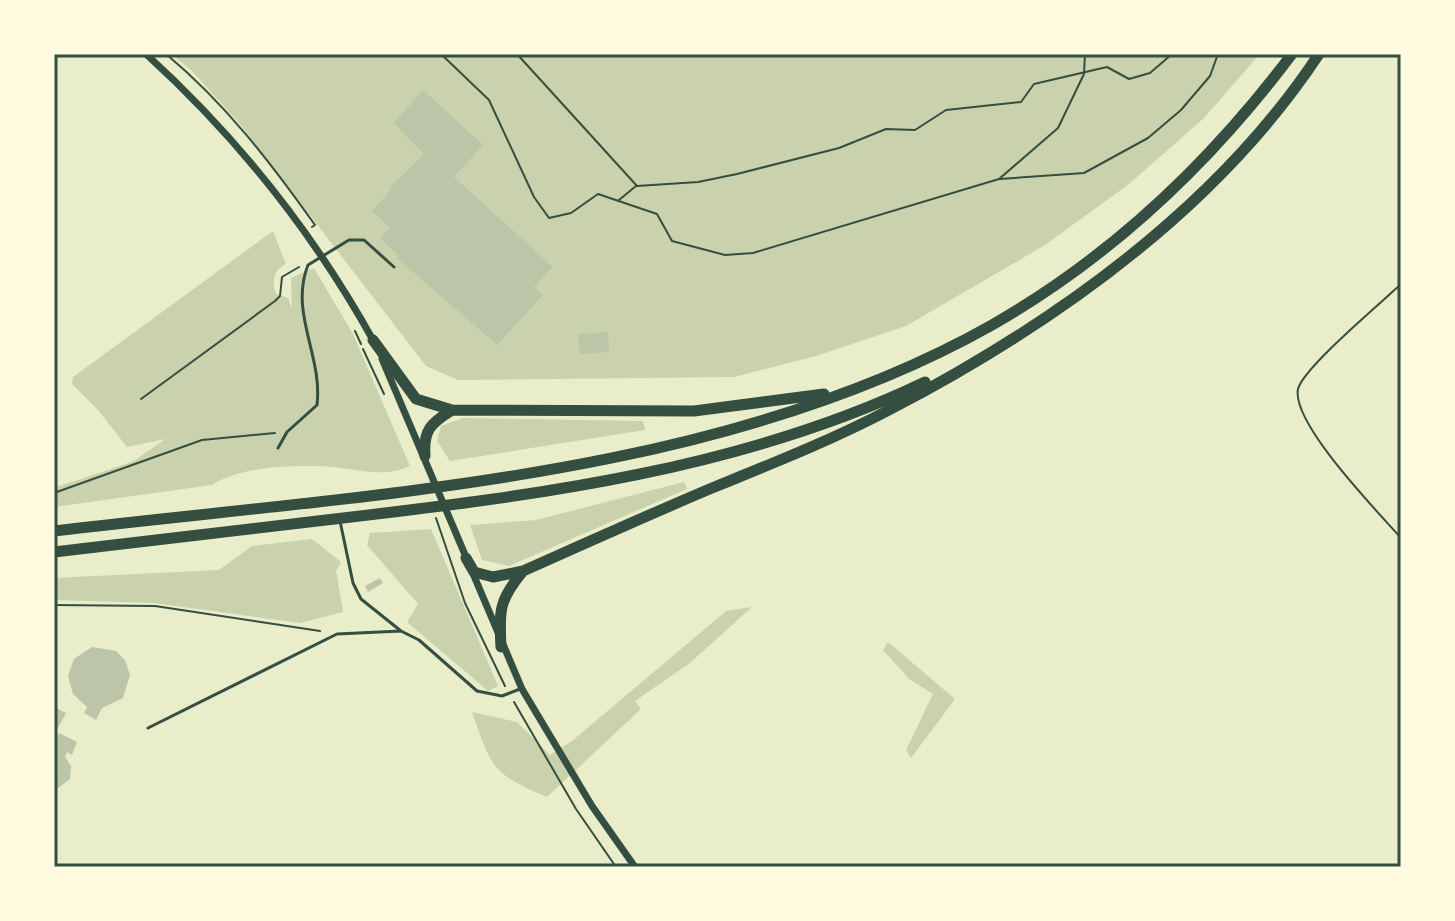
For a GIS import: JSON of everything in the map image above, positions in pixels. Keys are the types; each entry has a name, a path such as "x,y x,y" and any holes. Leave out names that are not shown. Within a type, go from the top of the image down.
{"highway":[{"path":"54,531 400,490 570,466 705,437 849,390 989,326 1105,249 1172,191 1213,149 1292,54"},
{"path":"466,558 474,572 493,577 523,571 887,411 1023,331 1108,273 1182,210 1265,123 1319,54"},
{"path":"54,552 407,510 643,473 771,440 911,389 1023,331"},
{"path":"373,340 416,399 452,410 694,411 849,390"},
{"path":"425,456 424,437 428,428 452,410"},
{"path":"501,647 500,606 504,595 523,571"}],"street":[{"path":"146,54 226,134 305,233 373,340 425,456 501,647 584,795 635,867"}],"lane":[{"path":"278,448 287,432 317,405 318,370 299,298 308,265 349,240 364,240 394,267"},
{"path":"339,518 353,583 361,599 401,631 419,640 477,691 502,696 522,689"},
{"path":"148,728 337,634 401,631"}],"path":[{"path":"166,54 199,83 284,181 315,225 305,233"},
{"path":"441,54 489,100 534,197 549,218 571,213 598,194 657,214 672,241 725,255 753,253 999,179 1084,173 1148,138 1181,110 1210,76 1218,54"},
{"path":"517,54 637,186"},
{"path":"999,179 1058,128 1084,74 1085,54"},
{"path":"619,200 637,186 698,182 839,148 886,129 915,130 946,110 1021,102 1034,84 1107,67 1129,79 1150,73 1172,54"},
{"path":"141,399 275,301 280,296 282,277 289,270 308,265"},
{"path":"1401,284 1311,369 1298,388 1298,403 1304,418 1350,479 1401,538"},
{"path":"54,493 202,440 287,432"},
{"path":"54,605 155,606 337,634"}],"green space":[{"path":"171,54 1260,54 1204,118 1129,184 1045,245 906,326 816,356 734,377 458,380 426,366 239,123 191,70"},
{"path":"273,231 286,264 275,277 276,294 288,298 292,309 291,278 314,268 353,334 410,466 388,472 317,466 262,469 235,474 212,485 54,507 54,488 134,461 165,439 127,447 98,410 72,384 73,377"},
{"path":"463,418 643,421 645,430 450,461 437,441 441,426"},
{"path":"684,482 687,489 509,566 482,560 470,525 536,520"},
{"path":"431,529 498,686 488,691 407,622 418,604 367,545 370,533"},
{"path":"312,539 341,562 336,571 343,612 300,623 154,603 54,600 54,578 219,570 252,546"},
{"path":"752,607 690,663 635,701 641,709 547,797 503,774 489,757 472,712 517,722 550,755 572,741 726,611"},
{"path":"888,642 955,699 911,758 906,750 933,694 909,679 883,650"}],"building":[{"path":"423,90 483,145 454,177 553,267 534,287 543,295 497,345 397,258 399,256 380,238 390,228 372,211 391,190 389,188 424,154 394,123"},
{"path":"608,332 609,352 580,354 578,334"},
{"path":"380,578 383,583 368,592 365,586"},
{"path":"92,647 116,651 125,660 130,675 123,698 102,708 96,720 84,713 87,707 73,694 68,676 74,659"},
{"path":"54,707 66,713 57,730 54,729"},
{"path":"59,733 77,742 72,755 67,752 65,757 71,766 70,779 54,791 54,753 58,748 54,743"}]}
